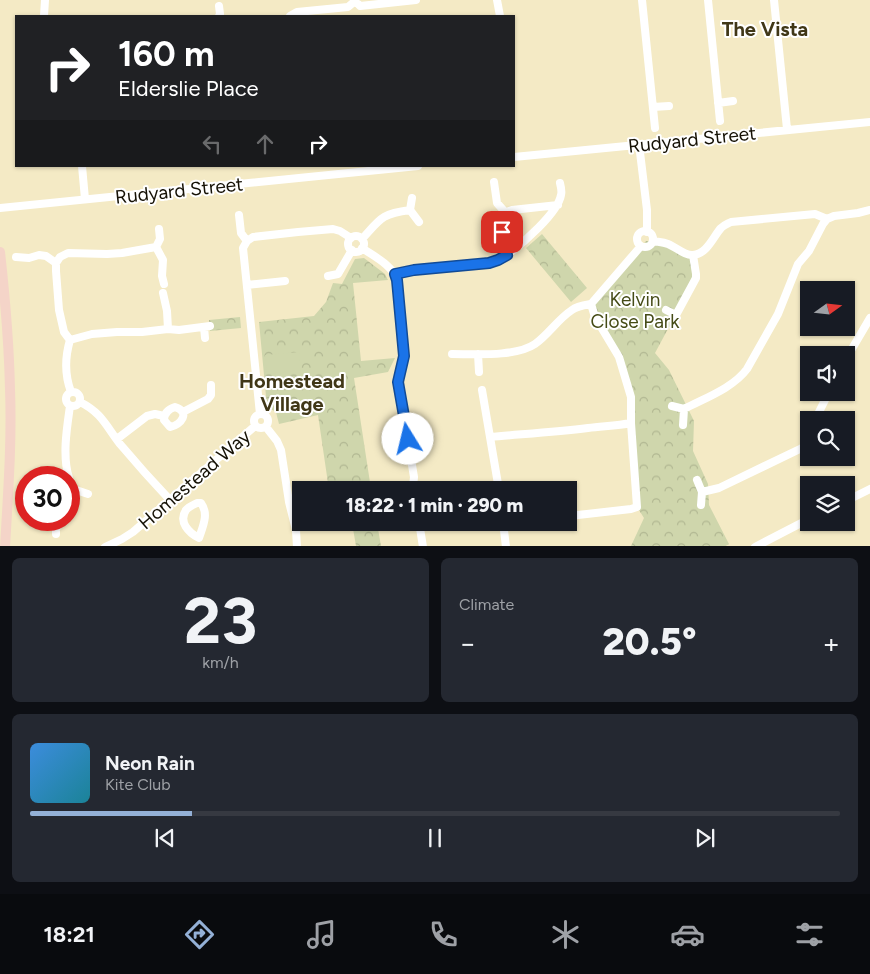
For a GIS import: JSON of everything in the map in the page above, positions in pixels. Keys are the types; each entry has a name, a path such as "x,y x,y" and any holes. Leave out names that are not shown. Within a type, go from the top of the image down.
{"main road":[{"path":"0,252 11,392 10,469 5,546 0,544"}],"street":[{"path":"44,15 45,0"},
{"path":"292,15 297,12 348,7 354,2 360,6 416,0"},
{"path":"497,0 500,15"},
{"path":"642,0 655,128"},
{"path":"708,0 720,121"},
{"path":"774,0 787,130"},
{"path":"219,6 220,15"},
{"path":"718,102 733,101"},
{"path":"653,107 668,106"},
{"name":"Rudyard Street","path":"515,157 870,122"},
{"path":"639,144 647,210 647,232"},
{"path":"82,167 85,199"},
{"name":"Rudyard Street","path":"0,208 408,167"},
{"path":"494,182 497,203 505,212"},
{"path":"395,274 414,270 489,263 498,260 526,239 553,213 562,194 560,184"},
{"path":"412,198 410,210 419,222"},
{"path":"507,255 503,245 501,219 505,212 558,205"},
{"path":"362,239 378,220 385,215 410,210"},
{"path":"672,406 684,410 741,378 748,369 778,314 798,264 809,252 823,224 834,216 870,210"},
{"path":"653,242 652,236 647,232 642,232 638,235 637,241 641,246 647,247 653,242 666,243 686,254 693,255 700,253 711,244 720,229 731,222 815,214 827,220"},
{"path":"239,215 241,233 247,241"},
{"path":"156,247 160,239 159,229"},
{"path":"260,414 243,248 247,241 253,237 298,232 333,229 351,238"},
{"path":"708,232 715,237"},
{"path":"351,238 357,236 362,239 364,244 357,251 352,250"},
{"path":"351,238 349,244 352,250"},
{"path":"452,354 512,352 526,349 536,344 573,309 590,304 641,246"},
{"path":"70,340 64,332 60,310 56,263 60,257 68,253 108,254 156,247"},
{"path":"156,247 163,260 162,276 164,284"},
{"path":"362,248 388,266 395,274 397,280 404,356 398,382 414,481"},
{"path":"328,276 338,274 352,250"},
{"path":"674,324 676,315 696,278 693,255"},
{"path":"16,257 46,256 56,263"},
{"path":"247,285 285,281"},
{"path":"163,293 168,329"},
{"path":"577,515 631,510 636,507 631,397 619,357 590,304"},
{"path":"666,310 676,315"},
{"path":"854,346 870,318"},
{"path":"70,340 92,334 207,327 205,338"},
{"path":"70,340 67,352 67,382 71,392"},
{"path":"478,354 479,372"},
{"path":"183,412 208,400 212,395 211,385"},
{"path":"482,390 497,481"},
{"path":"70,406 77,406 81,399 79,394 71,392"},
{"path":"67,466 67,424 70,406 66,400 67,395 71,392"},
{"path":"80,402 98,414 148,477 170,500"},
{"path":"175,407 183,412 181,421 175,426 166,424 164,416 170,409 175,407"},
{"path":"683,426 684,410"},
{"path":"117,439 147,416 155,414 164,416"},
{"path":"260,414 265,415 268,419 266,427 260,429 255,426 255,417 260,414"},
{"path":"490,437 618,426 631,423"},
{"name":"Homestead Way","path":"109,546 133,532 255,426"},
{"path":"266,427 277,441 281,450 292,515"},
{"path":"702,492 719,488 800,449"},
{"path":"697,480 702,492 701,505"},
{"path":"855,496 870,489"},
{"path":"80,494 88,494"},
{"path":"754,546 800,524"},
{"path":"296,531 297,546"},
{"path":"420,531 423,546"},
{"path":"504,531 506,546"},
{"path":"198,546 199,538"}],"green space":[{"path":"542,234 587,288 571,302 526,248"},
{"name":"Kelvin Close Park","path":"646,241 653,241 693,255 696,274 674,324 669,327 655,353 669,370 694,421 693,451 708,484 709,505 729,544 726,546 631,546 644,518 637,507 631,397 619,357 591,304"},
{"path":"364,258 385,274 388,280 353,283 361,361 395,358 388,372 354,378 370,481 328,481 318,415 279,424 276,412 267,407 259,322 314,316 326,302 333,283 342,284 355,259"},
{"path":"240,317 241,328 210,331 209,320"},
{"path":"299,352 301,370 267,374 265,355"},
{"path":"353,531 378,531 381,546 356,546"}],"district":[{"name":"The Vista","path":"765,29"},
{"name":"Homestead Village","path":"292,392"}],"route":[{"path":"408,439 398,382 404,356 395,274 414,270 489,263 498,260 507,255 503,245 502,232"}]}
